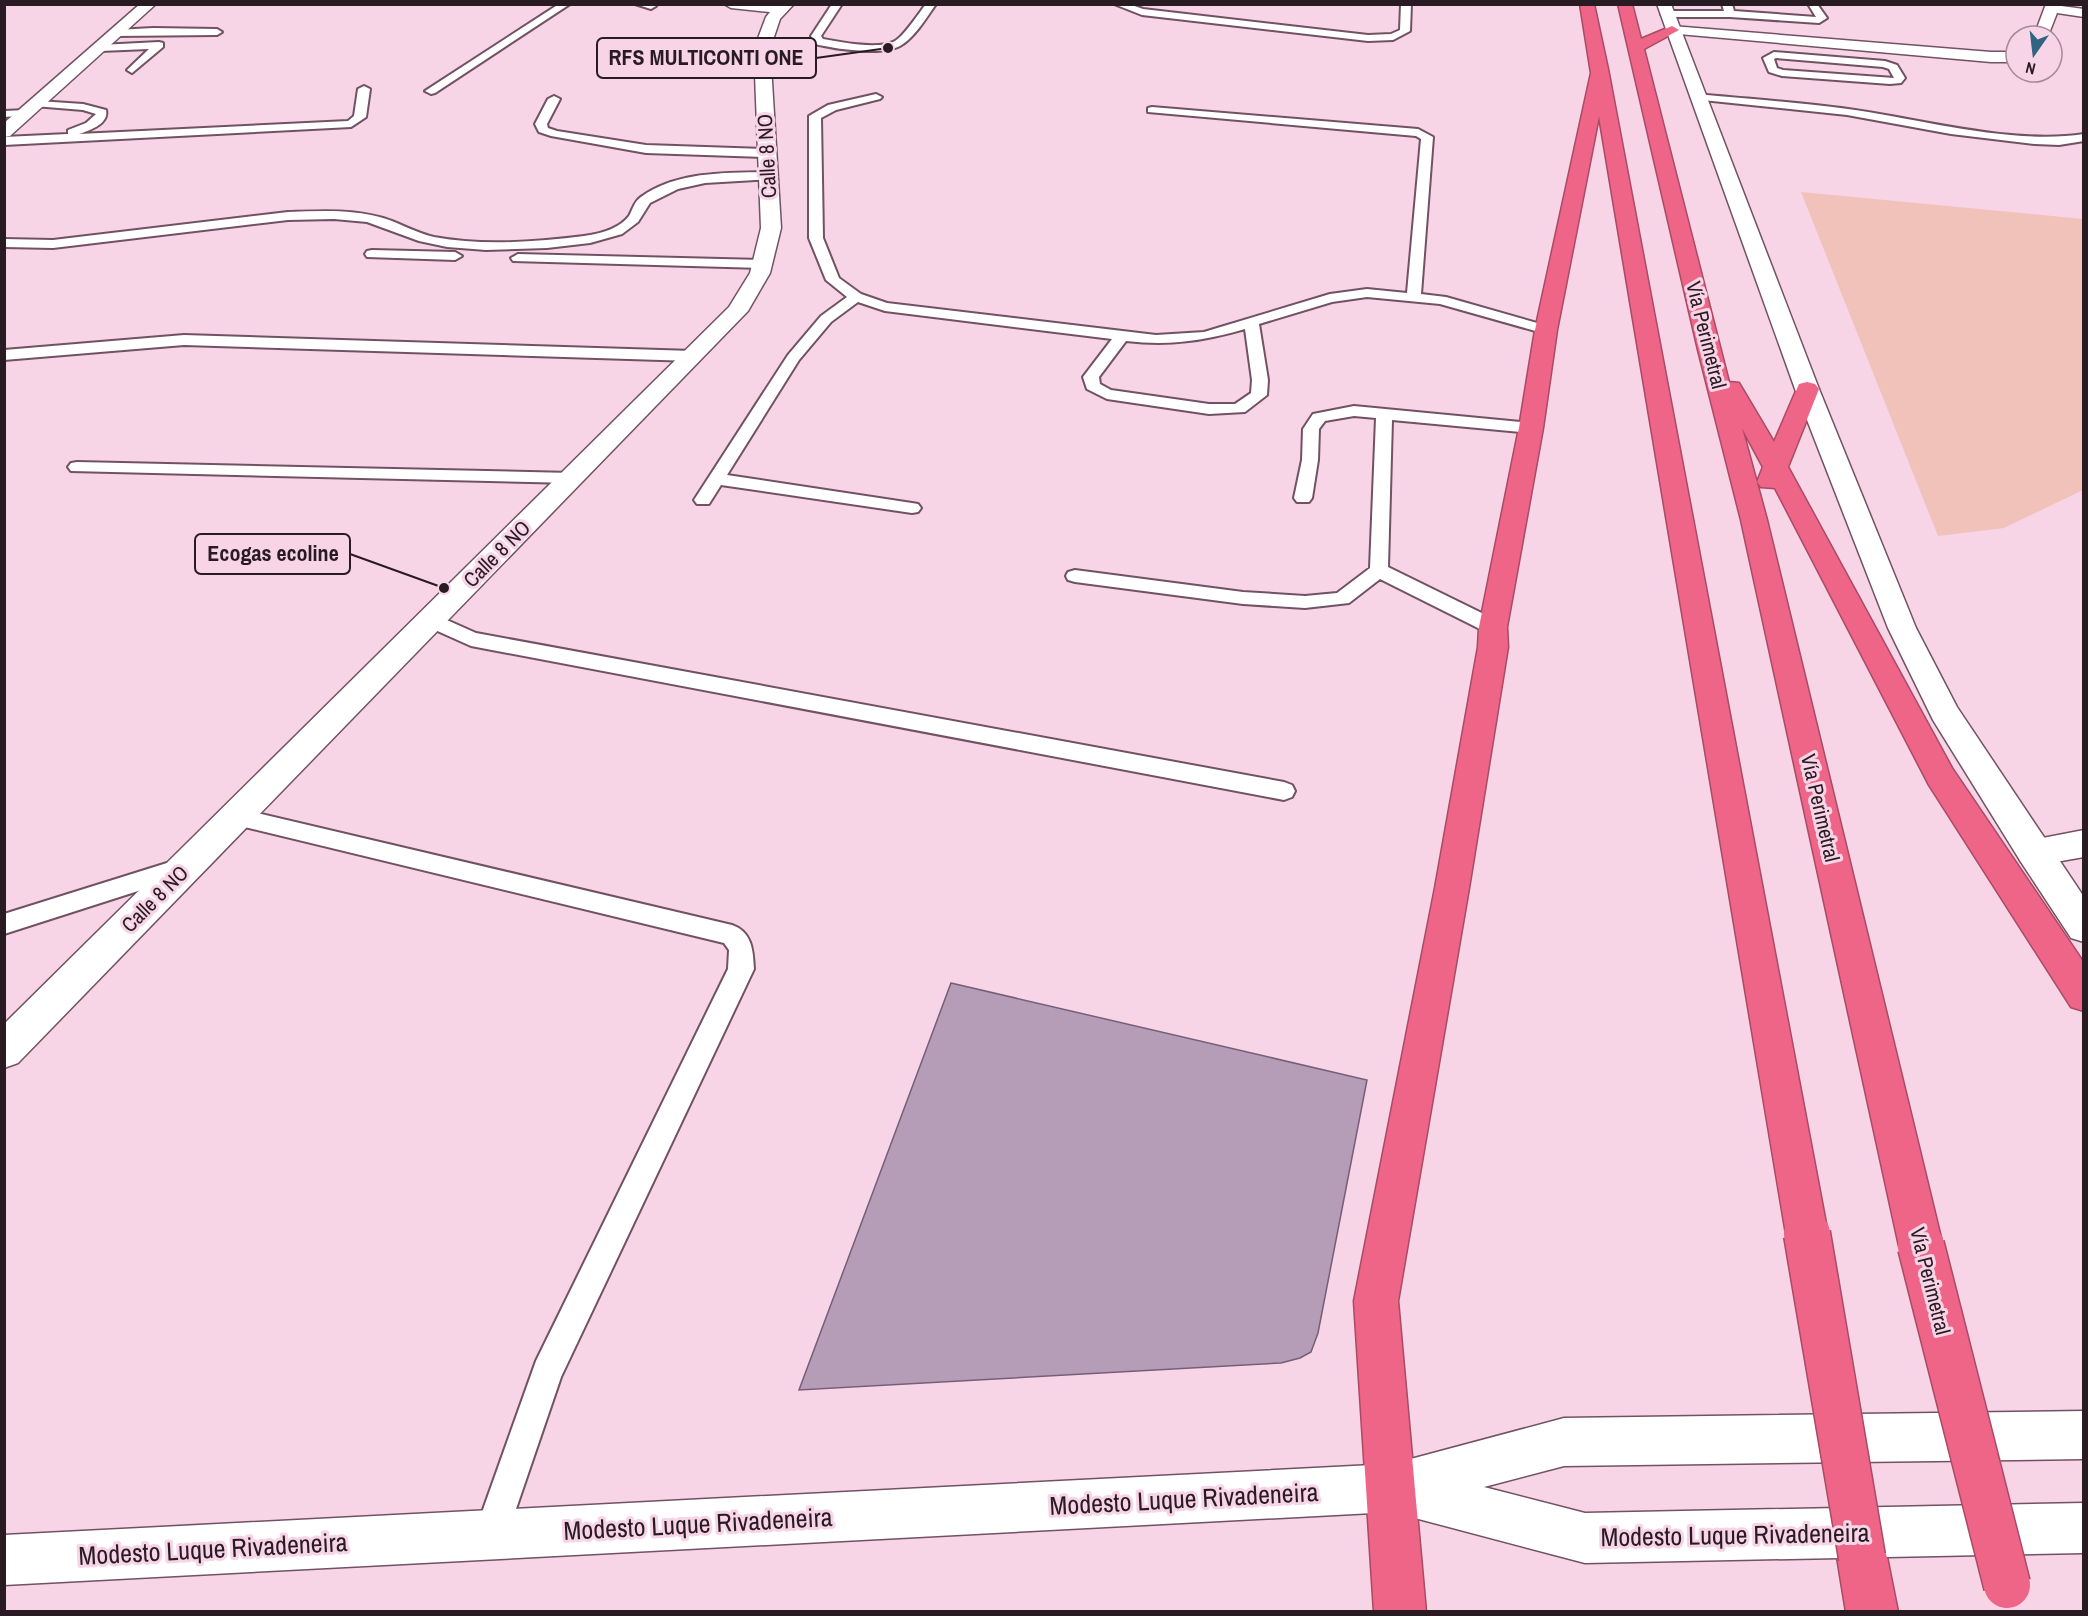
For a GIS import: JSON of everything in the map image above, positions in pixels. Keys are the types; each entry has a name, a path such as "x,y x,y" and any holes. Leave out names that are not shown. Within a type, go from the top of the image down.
{"highway":[{"path":"1587,4 1807,1233 1872,1611"},
{"name":"Vía Perimetral","path":"1625,4 1709,350 1754,520 1920,1246 2010,1598"},
{"path":"1636,47 1667,16"},
{"path":"1400,1611 1376,1301 1452,888 1493,647 1493,627 1531,428 1546,330 1600,69"},
{"path":"1709,350 1776,466 1940,776 2084,995"},
{"path":"1754,520 1807,389"}],"street":[{"path":"4,134 149,4"},
{"path":"731,4 776,6"},
{"name":"Calle 8 NO","path":"4,1051 737,311 760,273 771,228 762,49 776,6"},
{"path":"2045,24 2052,6 2084,13"},
{"path":"2004,57 1667,16 1807,389 1902,628 1944,712 2033,852 2084,927"},
{"path":"2033,852 2084,843"},
{"name":"Modesto Luque Rivadeneira","path":"4,1560 1392,1488 1564,1442 2084,1435"},
{"name":"Modesto Luque Rivadeneira","path":"1392,1488 1585,1538 2084,1528"}],"lane":[{"path":"431,91 566,4"},
{"path":"639,4 651,6"},
{"path":"837,4 816,36 819,42 858,47 880,47 899,43 932,4"},
{"path":"1118,4 1142,12 1368,38 1393,37 1405,31 1406,4"},
{"path":"1667,16 1728,9 1820,20 1822,18 1812,4"},
{"path":"116,33 217,32"},
{"path":"100,48 159,45 132,70"},
{"path":"1774,56 1820,58 1885,64 1893,67 1900,78 1897,81 1832,82 1775,72 1768,58 1774,56"},
{"path":"1820,58 1832,82"},
{"path":"4,141 351,124 360,117 364,89"},
{"path":"876,97 832,107 815,116 816,238 833,280 856,297 885,307 1156,340 1205,336 1330,298 1367,293 1441,300 1546,330"},
{"path":"1697,98 1845,107 1951,130 2035,140 2059,141 2084,137"},
{"path":"554,99 541,124 543,130 555,134 646,149 768,164"},
{"path":"4,114 32,108 83,107 102,112 100,119 74,132 4,134"},
{"path":"1152,110 1418,133 1427,137 1414,297"},
{"path":"4,243 53,244 288,216 318,215 356,215 430,240 520,245 564,241 610,234 633,220 643,201 685,183 722,177 768,164"},
{"path":"372,254 762,264"},
{"path":"703,500 793,358 826,319 856,297"},
{"path":"1122,336 1091,377 1093,386 1107,394 1209,409 1239,409 1259,395 1260,380 1251,322"},
{"path":"4,355 184,340 693,356"},
{"path":"1303,498 1310,460 1311,429 1319,417 1354,411 1531,428"},
{"path":"1379,570 1377,529 1384,414"},
{"path":"77,467 572,478"},
{"path":"716,479 912,508"},
{"path":"1076,576 1244,598 1305,602 1342,599 1379,570"},
{"path":"1379,570 1493,627"},
{"path":"431,620 471,639 1284,790"},
{"path":"236,817 732,935 741,948 741,969 547,1372 491,1535"},
{"path":"4,924 188,866"}],"shaded area":[{"path":"1801,192 2083,219 2083,490 2004,528 1938,536"}],"building":[{"path":"951,983 1367,1080 1318,1333 1311,1352 1300,1358 1281,1363 799,1390"}],"place":[{"name":"RFS MULTICONTI ONE","path":"888,48"},
{"name":"Ecogas ecoline","path":"444,588"}]}
